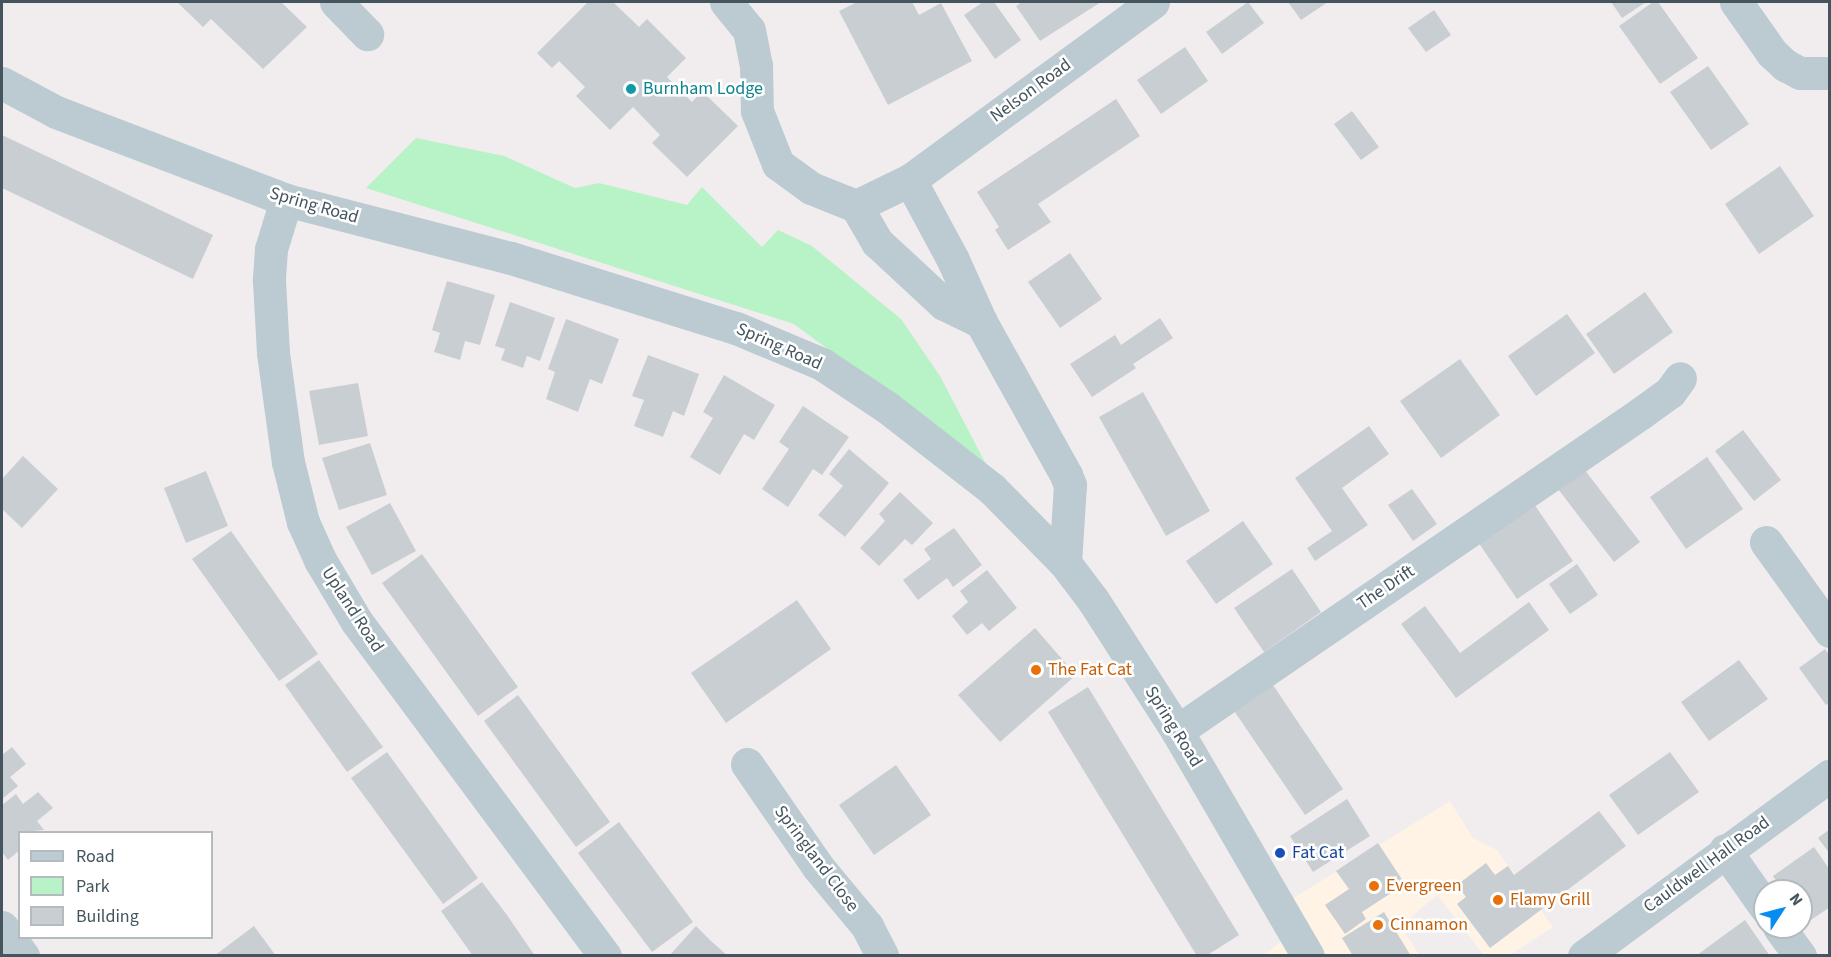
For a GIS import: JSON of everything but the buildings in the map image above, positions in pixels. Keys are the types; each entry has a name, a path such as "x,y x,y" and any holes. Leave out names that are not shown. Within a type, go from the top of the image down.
{"street":[{"path":"336,2 367,34"},
{"path":"726,2 749,30 756,65 757,111 778,164 811,188 856,206 877,242 944,304 981,322"},
{"name":"Nelson Road","path":"856,206 910,180 1153,2"},
{"path":"1736,2 1772,52 1785,65 1800,74 1830,73"},
{"name":"Spring Road","path":"2,83 56,112 286,200 511,258 736,328 822,364 888,408 992,489 1065,563 1093,600 1177,731 1308,956"},
{"path":"910,180 953,260 981,322 1070,485 1065,563"},
{"name":"Upland Road","path":"286,200 271,249 270,291 273,353 288,462 303,522 320,560 357,622 604,956"},
{"name":"The Drift","path":"1177,731 1671,392 1680,378"},
{"path":"1766,542 1830,631"},
{"name":"Springland Close","path":"747,764 818,867 867,926 882,956"},
{"name":"Cauldwell Hall Road","path":"1584,956 1725,850 1830,775"},
{"path":"1725,850 1753,890"},
{"path":"2,927 23,956"},
{"path":"1788,939 1800,956"}],"shaded area":[{"path":"1450,801 1473,838 1497,850 1553,927 1510,955 1484,955 1437,895 1401,926 1419,955 1263,956 1285,938 1271,912"}],"green space":[{"path":"416,138 504,156 575,188 599,183 687,205 702,187 762,247 778,230 812,246 901,319 940,376 988,468 794,324 366,188"}],"place":[{"name":"Burnham Lodge","path":"631,89"},
{"name":"The Fat Cat","path":"1036,670"},
{"name":"Fat Cat","path":"1280,853"},
{"name":"Evergreen","path":"1374,886"},
{"name":"Flamy Grill","path":"1498,900"},
{"name":"Cinnamon","path":"1378,925"}]}
